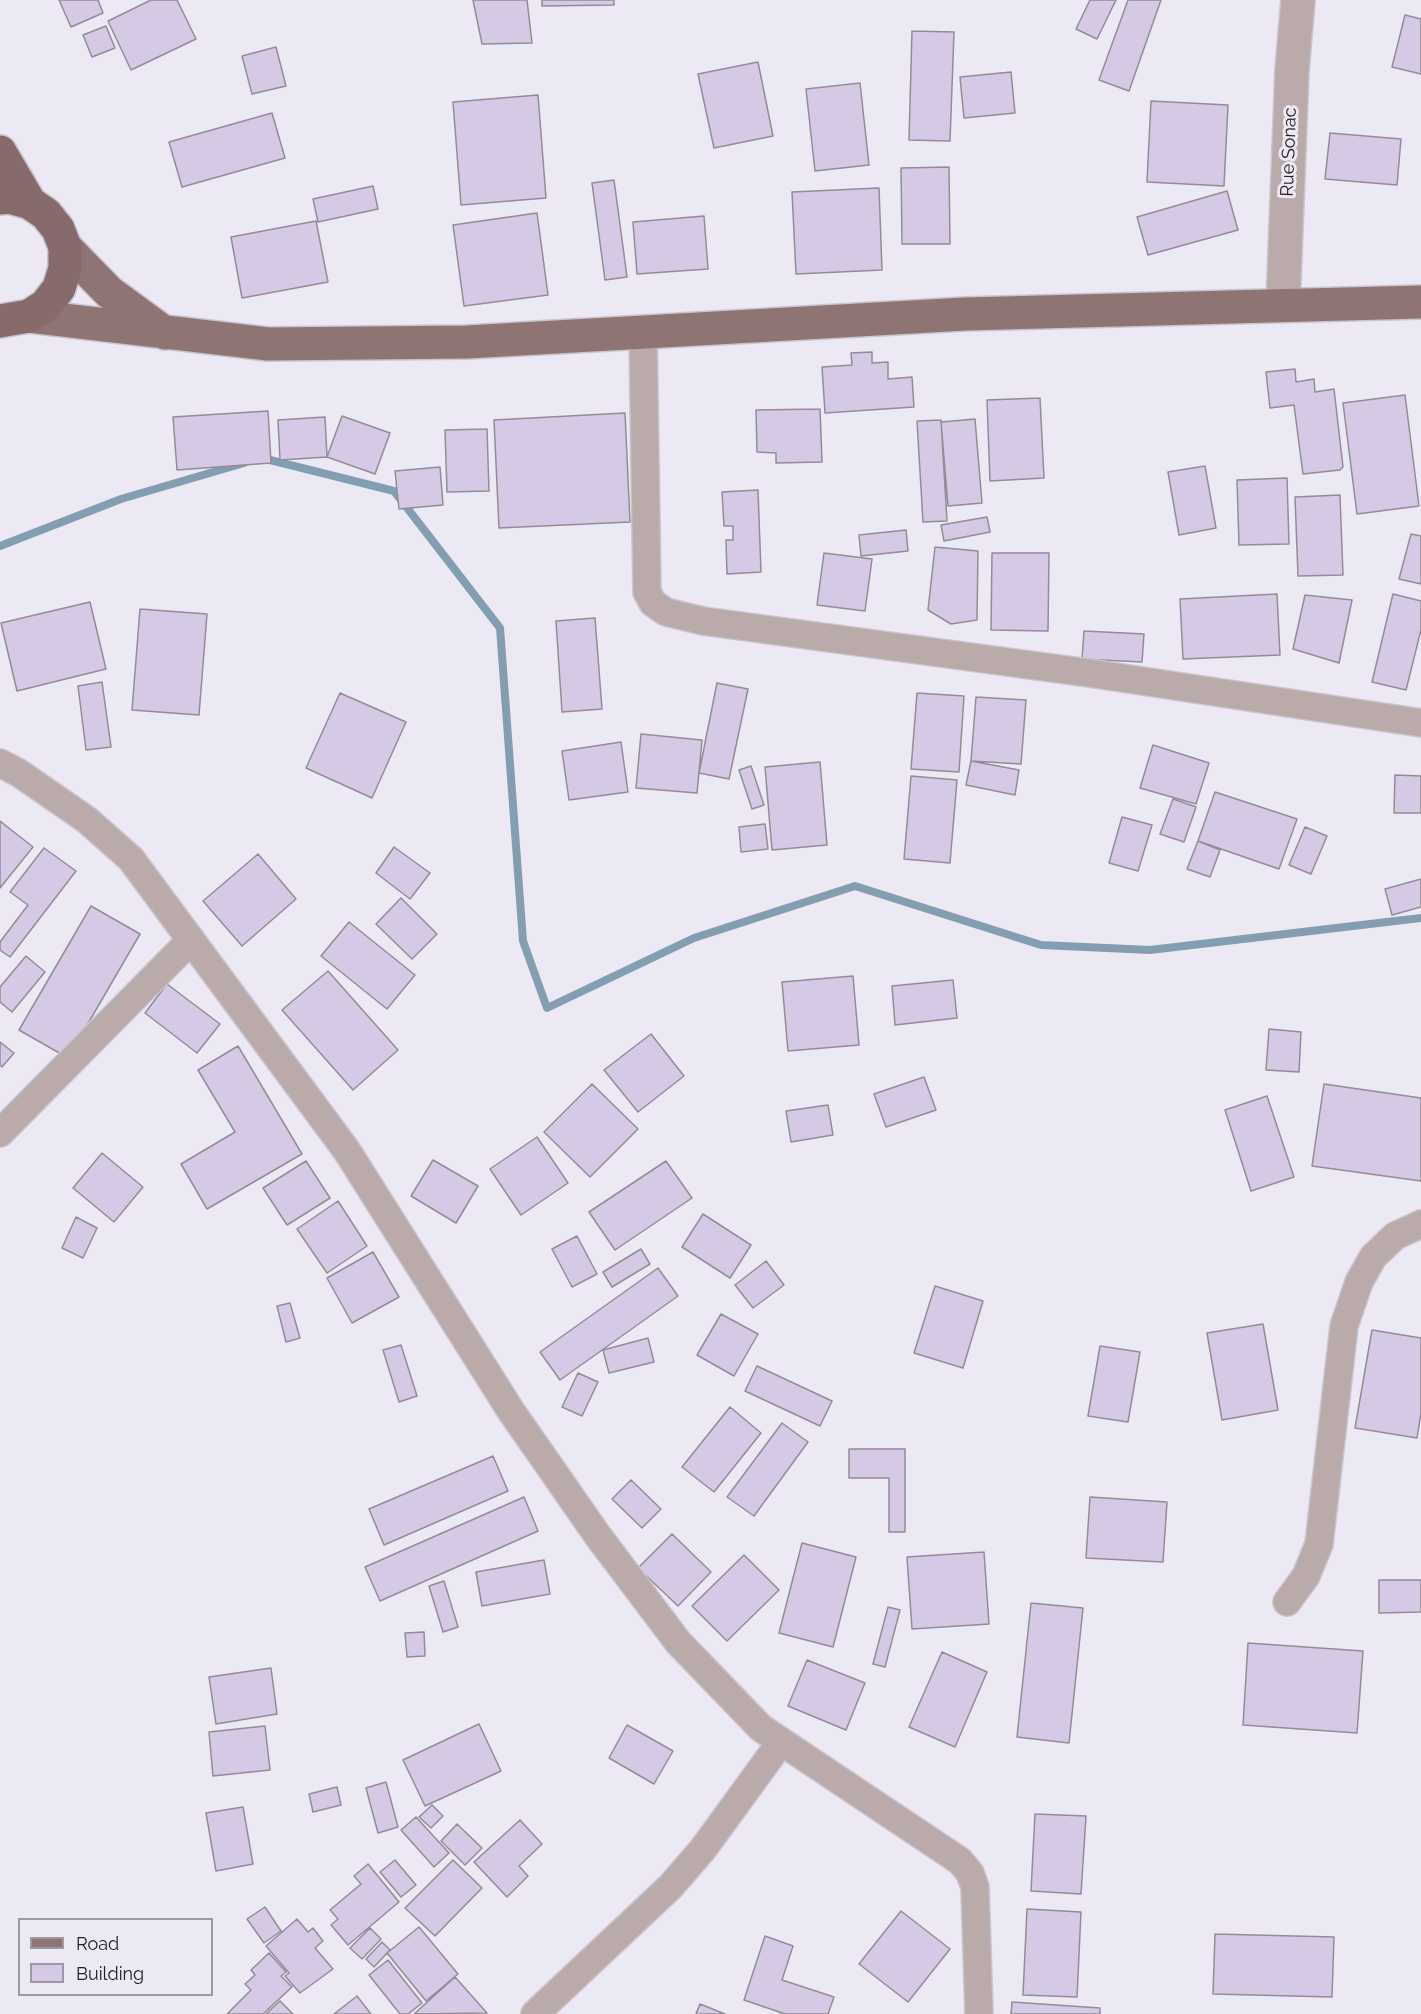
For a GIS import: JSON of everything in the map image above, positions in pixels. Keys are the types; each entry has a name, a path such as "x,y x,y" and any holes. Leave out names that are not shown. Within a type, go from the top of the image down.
{"highway":[{"path":"0,152 15,200 46,214 58,229 65,247 65,268 59,288 46,304 9,323"}],"main road":[{"path":"65,247 109,292 166,334"},
{"path":"9,323 268,344 467,342 965,314 1421,302"}],"street":[{"name":"Rue Sonac","path":"1283,305 1292,70 1298,0"},
{"path":"643,332 647,592 653,603 666,612 703,621 1089,673 1421,723"},
{"path":"0,763 87,820 131,860 347,1151 511,1411 598,1536 678,1642 760,1728 960,1861 970,1874 975,1887 979,2014"},
{"path":"0,1133 191,940"},
{"path":"1287,1602 1306,1576 1319,1544 1344,1326 1359,1282 1373,1257 1395,1236 1421,1224"},
{"path":"535,2014 671,1887 703,1849 781,1742"}],"building":[{"path":"59,0 98,0 103,13 71,27"},
{"path":"151,0 177,0 196,39 131,70 108,21"},
{"path":"473,0 527,0 532,43 482,44"},
{"path":"542,0 614,0 614,5 542,6"},
{"path":"1090,0 1116,0 1097,39 1076,29"},
{"path":"1128,0 1161,0 1129,91 1099,80"},
{"path":"1405,15 1421,19 1421,74 1392,67"},
{"path":"106,26 115,48 92,57 83,35"},
{"path":"912,31 954,32 950,141 909,140"},
{"path":"276,47 286,86 252,94 242,56"},
{"path":"758,62 773,136 714,148 698,74"},
{"path":"1011,72 1015,113 964,118 960,77"},
{"path":"860,83 869,165 815,171 806,89"},
{"path":"538,95 546,198 461,205 453,102"},
{"path":"1151,101 1228,105 1224,186 1147,182"},
{"path":"272,113 285,158 182,187 169,142"},
{"path":"1330,133 1401,139 1397,185 1325,179"},
{"path":"949,167 950,244 902,244 901,168"},
{"path":"614,180 627,277 605,280 592,183"},
{"path":"373,186 378,209 318,222 313,199"},
{"path":"879,188 882,270 796,274 792,192"},
{"path":"1227,191 1238,230 1148,255 1137,217"},
{"path":"537,213 548,295 464,306 453,225"},
{"path":"704,216 708,269 637,274 633,222"},
{"path":"316,221 328,282 242,298 231,237"},
{"path":"872,352 872,363 888,362 888,379 912,377 914,407 825,413 822,367 852,365 851,353"},
{"path":"1295,369 1296,382 1314,379 1315,392 1334,389 1343,467 1340,470 1303,474 1294,405 1270,408 1266,372"},
{"path":"1405,395 1419,506 1357,514 1343,403"},
{"path":"1040,398 1044,478 990,481 987,400"},
{"path":"820,409 822,462 776,463 776,453 757,452 756,410"},
{"path":"268,411 271,463 177,470 173,417"},
{"path":"625,413 630,522 499,528 494,420"},
{"path":"342,416 390,433 375,474 327,457"},
{"path":"325,417 327,457 280,460 278,420"},
{"path":"975,419 982,503 948,506 941,422"},
{"path":"941,420 947,521 923,522 917,421"},
{"path":"487,429 489,491 447,492 445,430"},
{"path":"1205,466 1216,528 1179,535 1168,472"},
{"path":"440,467 443,505 399,509 395,471"},
{"path":"1287,478 1289,544 1239,545 1237,480"},
{"path":"758,490 761,572 727,574 726,540 733,540 733,526 724,526 722,492"},
{"path":"1340,495 1343,575 1298,576 1295,497"},
{"path":"987,517 990,532 944,541 941,525"},
{"path":"906,530 908,551 861,556 859,535"},
{"path":"1411,534 1421,536 1421,584 1399,579"},
{"path":"935,547 978,551 977,620 951,624 928,610"},
{"path":"824,553 872,559 865,611 817,605"},
{"path":"992,553 1049,553 1048,631 991,630"},
{"path":"1277,594 1280,655 1183,659 1180,599"},
{"path":"1393,594 1421,601 1421,630 1406,690 1372,682"},
{"path":"1305,595 1352,600 1339,663 1293,649"},
{"path":"90,602 106,669 17,691 1,623"},
{"path":"140,609 207,614 199,715 132,710"},
{"path":"595,618 602,709 562,712 556,621"},
{"path":"1084,631 1144,634 1142,662 1082,659"},
{"path":"102,682 111,747 86,750 78,686"},
{"path":"717,683 748,689 729,779 699,773"},
{"path":"340,693 406,722 372,798 306,768"},
{"path":"917,693 964,696 959,772 911,769"},
{"path":"976,697 1026,700 1021,764 971,761"},
{"path":"641,734 702,740 697,793 636,788"},
{"path":"621,742 628,792 569,800 562,751"},
{"path":"1153,745 1209,763 1196,804 1140,788"},
{"path":"971,761 1019,770 1015,795 966,785"},
{"path":"820,762 827,845 772,850 765,767"},
{"path":"751,766 764,805 752,809 739,770"},
{"path":"1395,775 1421,776 1421,813 1394,813"},
{"path":"911,776 957,780 950,863 904,859"},
{"path":"1215,792 1297,819 1279,869 1198,841"},
{"path":"1173,799 1196,807 1184,842 1160,834"},
{"path":"1122,817 1152,825 1138,871 1109,863"},
{"path":"0,821 33,847 0,888"},
{"path":"765,824 768,849 741,852 739,827"},
{"path":"1305,827 1327,836 1311,874 1289,865"},
{"path":"1198,841 1220,850 1210,877 1187,869"},
{"path":"394,847 430,873 410,899 376,873"},
{"path":"44,848 76,871 10,957 0,950 0,942 28,905 10,892"},
{"path":"258,854 296,899 242,946 203,901"},
{"path":"1421,879 1421,907 1392,915 1385,889"},
{"path":"401,898 437,934 412,959 376,924"},
{"path":"91,906 140,934 68,1058 19,1030"},
{"path":"349,922 415,975 387,1009 321,956"},
{"path":"26,956 45,972 12,1012 0,1002 0,987"},
{"path":"328,971 398,1050 353,1090 282,1010"},
{"path":"853,976 859,1045 788,1051 782,982"},
{"path":"953,980 957,1018 895,1025 892,986"},
{"path":"167,984 220,1024 197,1053 145,1013"},
{"path":"1269,1029 1301,1032 1299,1072 1266,1070"},
{"path":"651,1034 684,1076 638,1112 604,1070"},
{"path":"0,1042 14,1053 2,1067 0,1065"},
{"path":"238,1046 302,1154 207,1209 181,1164 235,1132 198,1070"},
{"path":"924,1077 936,1110 886,1127 874,1094"},
{"path":"592,1084 638,1129 590,1177 544,1132"},
{"path":"1324,1084 1421,1098 1421,1181 1312,1166"},
{"path":"1267,1096 1294,1177 1251,1191 1225,1110"},
{"path":"828,1105 833,1135 791,1142 786,1111"},
{"path":"537,1137 568,1183 521,1215 490,1169"},
{"path":"102,1153 143,1187 114,1222 73,1188"},
{"path":"433,1160 478,1186 456,1223 411,1196"},
{"path":"306,1161 330,1198 287,1225 263,1188"},
{"path":"666,1161 692,1198 615,1250 589,1212"},
{"path":"338,1201 367,1246 327,1273 297,1229"},
{"path":"703,1214 751,1245 730,1278 682,1247"},
{"path":"76,1217 97,1228 83,1258 62,1248"},
{"path":"577,1236 597,1274 572,1287 552,1249"},
{"path":"641,1249 650,1264 612,1287 603,1272"},
{"path":"373,1252 399,1297 352,1323 327,1278"},
{"path":"766,1261 784,1285 753,1308 735,1285"},
{"path":"658,1268 678,1296 560,1380 540,1352"},
{"path":"935,1286 983,1301 963,1368 914,1353"},
{"path":"290,1303 300,1338 286,1342 277,1306"},
{"path":"721,1314 758,1334 734,1376 697,1355"},
{"path":"1263,1324 1278,1410 1222,1420 1207,1333"},
{"path":"1372,1330 1421,1338 1421,1413 1417,1438 1355,1428"},
{"path":"648,1338 654,1362 609,1373 603,1350"},
{"path":"401,1345 417,1396 399,1402 383,1350"},
{"path":"1100,1346 1140,1352 1128,1422 1088,1416"},
{"path":"757,1366 832,1401 820,1426 745,1391"},
{"path":"578,1373 598,1382 582,1416 562,1407"},
{"path":"730,1407 761,1433 714,1492 682,1467"},
{"path":"782,1423 808,1442 754,1516 727,1497"},
{"path":"849,1449 905,1449 905,1532 889,1532 889,1478 849,1478"},
{"path":"493,1456 508,1491 384,1545 369,1509"},
{"path":"631,1480 661,1509 642,1528 612,1499"},
{"path":"524,1497 538,1531 380,1601 365,1567"},
{"path":"1090,1497 1167,1502 1163,1562 1086,1558"},
{"path":"672,1534 711,1572 678,1606 638,1568"},
{"path":"802,1543 856,1557 833,1647 779,1633"},
{"path":"984,1552 989,1624 912,1629 907,1557"},
{"path":"744,1555 779,1590 727,1641 692,1606"},
{"path":"544,1560 550,1594 482,1606 476,1572"},
{"path":"1379,1580 1421,1580 1421,1612 1379,1613"},
{"path":"444,1581 458,1627 443,1632 429,1586"},
{"path":"1031,1603 1083,1608 1069,1743 1017,1737"},
{"path":"888,1607 900,1610 885,1667 873,1664"},
{"path":"424,1632 425,1656 407,1657 405,1633"},
{"path":"1248,1643 1363,1651 1357,1733 1243,1725"},
{"path":"942,1652 987,1672 955,1747 909,1727"},
{"path":"807,1660 865,1683 846,1730 788,1706"},
{"path":"271,1668 277,1714 216,1724 209,1677"},
{"path":"479,1724 501,1771 425,1806 403,1760"},
{"path":"627,1725 673,1751 654,1784 609,1758"},
{"path":"265,1726 270,1770 213,1776 209,1732"},
{"path":"386,1782 398,1827 378,1833 366,1788"},
{"path":"337,1787 341,1805 313,1812 309,1794"},
{"path":"432,1805 443,1816 431,1828 419,1817"},
{"path":"243,1807 253,1864 216,1871 206,1813"},
{"path":"1035,1814 1086,1816 1081,1894 1031,1891"},
{"path":"416,1817 449,1853 434,1867 401,1830"},
{"path":"520,1820 542,1844 519,1866 528,1876 507,1897 474,1862"},
{"path":"457,1824 482,1848 465,1865 441,1841"},
{"path":"395,1860 416,1885 401,1897 380,1872"},
{"path":"453,1860 482,1888 435,1936 405,1908"},
{"path":"368,1864 399,1902 348,1945 331,1925 338,1919 330,1910 361,1884 354,1876"},
{"path":"265,1907 281,1931 264,1943 247,1919"},
{"path":"1027,1909 1081,1912 1077,1997 1023,1995"},
{"path":"901,1911 950,1949 908,2002 859,1964"},
{"path":"297,1919 308,1932 313,1928 323,1941 315,1948 333,1969 300,1993 285,1976 289,1973 266,1946"},
{"path":"419,1927 458,1974 426,2001 387,1953"},
{"path":"370,1928 381,1939 362,1959 350,1948"},
{"path":"1215,1934 1334,1937 1332,1997 1213,1994"},
{"path":"765,1936 793,1946 782,1980 834,1997 828,2014 785,2014 744,2000"},
{"path":"382,1942 390,1950 374,1967 366,1959"},
{"path":"269,1953 286,1972 281,1976 292,1987 263,2014 227,2014 251,1990 245,1984 255,1975 251,1970"},
{"path":"388,1960 422,2003 408,2014 400,2014 369,1975"},
{"path":"455,1977 487,2013 414,2014"},
{"path":"357,1996 371,2014 334,2014"},
{"path":"280,2001 293,2014 266,2014"},
{"path":"1012,2002 1100,2008 1100,2014 1011,2014"},
{"path":"700,2004 725,2014 696,2014"}],"waterway":[{"path":"262,458 394,491 500,628 523,941 547,1008 694,938 855,886 1041,945 1150,950 1421,918"},
{"path":"0,546 121,499 244,463"}]}
